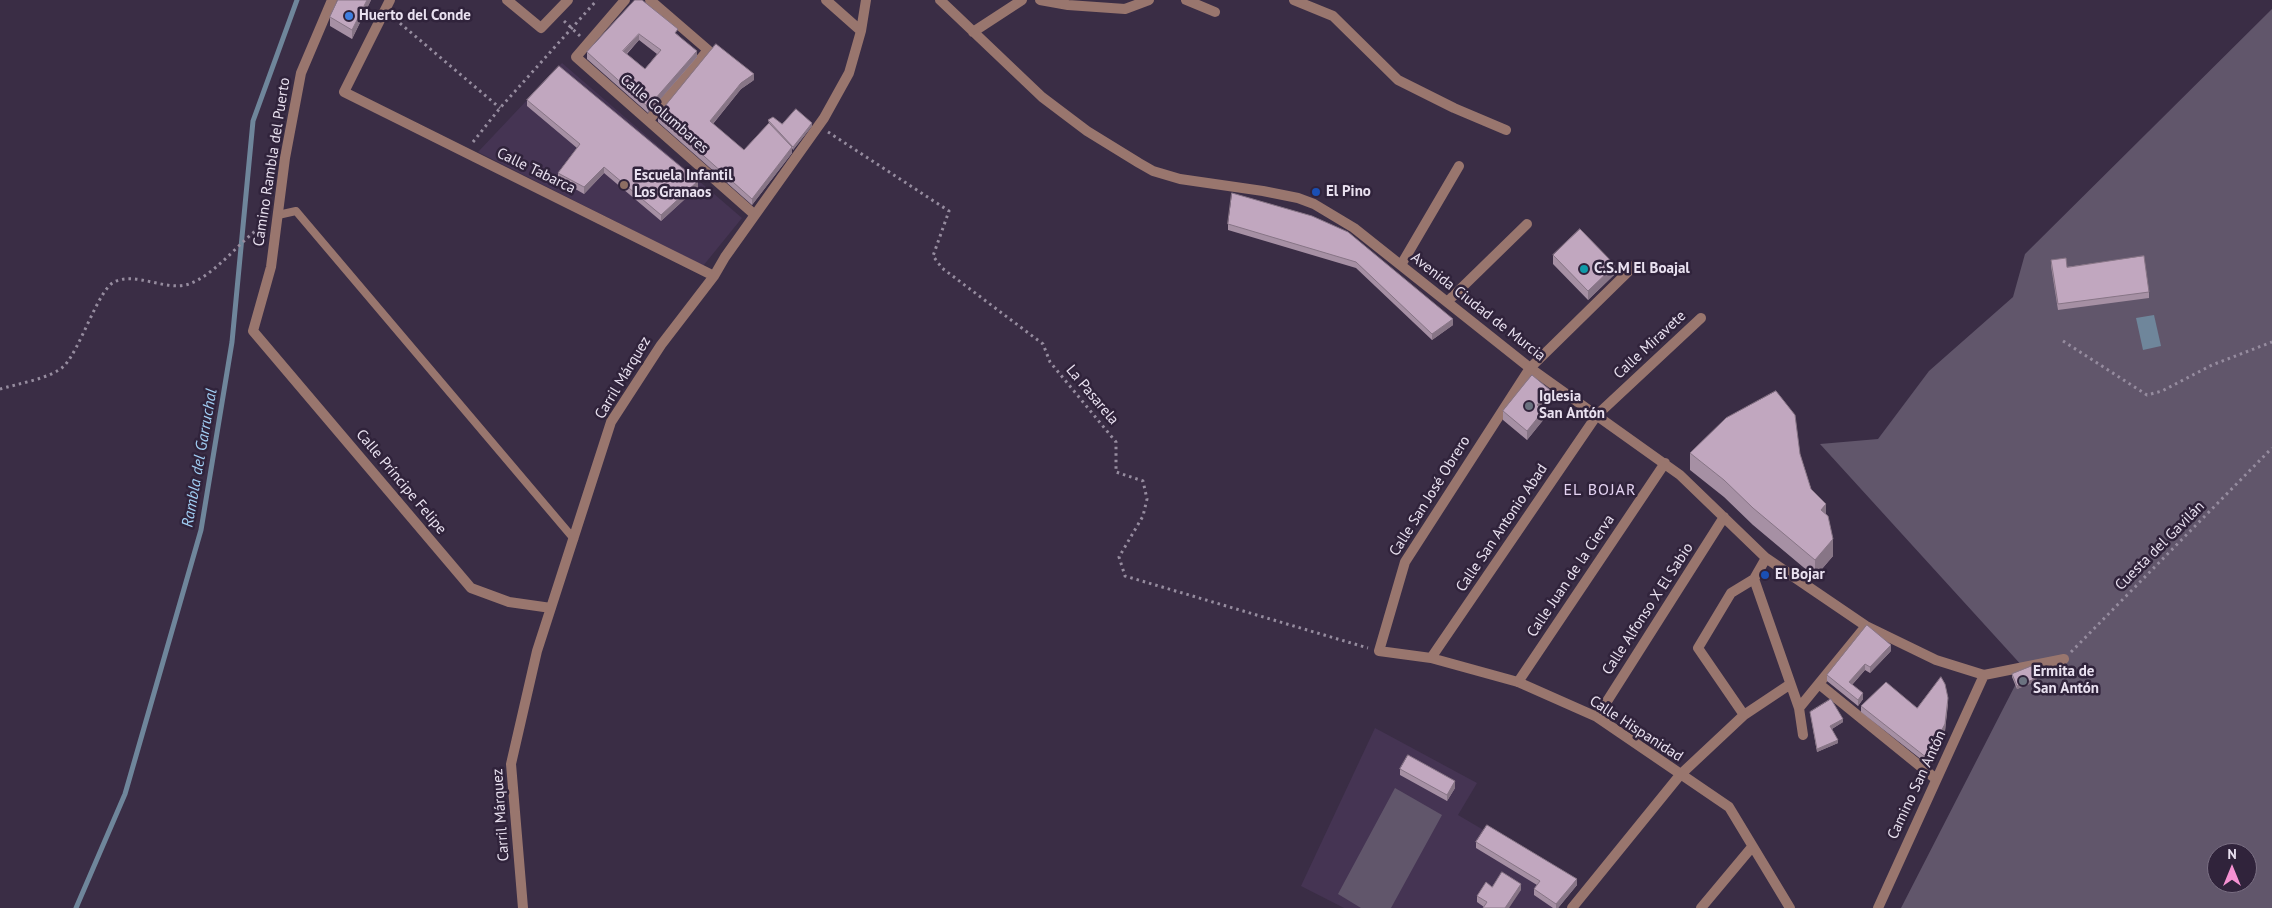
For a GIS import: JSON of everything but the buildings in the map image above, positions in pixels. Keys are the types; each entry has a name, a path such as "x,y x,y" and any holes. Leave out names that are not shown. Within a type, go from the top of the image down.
{"street":[{"name":"Camino Rambla del Puerto","path":"254,331 271,267 285,158 301,73 332,0"},
{"path":"385,10 390,0"},
{"path":"507,0 541,28 568,0"},
{"path":"588,43 625,0"},
{"path":"649,120 708,50 650,0"},
{"path":"826,0 861,32"},
{"name":"Carril Márquez","path":"523,908 511,764 537,651 611,422 660,344 714,276 725,257 818,126 849,73 861,32 866,0"},
{"name":"Avenida Ciudad de Murcia","path":"940,0 1062,112 1139,164 1180,179 1263,191 1314,204 1354,228 1530,368 1665,463 1766,558 1866,626 1936,660 1984,674"},
{"path":"973,32 1022,0"},
{"path":"1040,0 1068,5 1125,9 1149,0"},
{"path":"1186,0 1215,12"},
{"path":"1294,0 1334,16 1398,80 1454,108 1506,130"},
{"name":"Calle Tabarca","path":"385,10 344,92 714,276"},
{"name":"Calle Columbares","path":"588,43 576,57 755,214"},
{"path":"1401,265 1459,166"},
{"path":"1447,302 1527,224"},
{"name":"Calle San José Obrero","path":"1378,651 1405,562 1530,368 1635,265"},
{"name":"Calle Miravete","path":"1597,415 1701,318"},
{"name":"Calle Príncipe Felipe","path":"254,331 471,588 509,602 551,608"},
{"name":"Calle San Antonio Abad","path":"1431,658 1597,415"},
{"name":"Calle Juan de la Cierva","path":"1518,682 1665,463"},
{"name":"Calle Alfonso X El Sabio","path":"1596,717 1724,518"},
{"path":"1744,715 1698,648 1732,593 1754,579 1766,558"},
{"path":"1754,579 1789,685 1799,708 1804,734"},
{"path":"1799,708 1866,626"},
{"name":"Calle Hispanidad","path":"1378,651 1431,658 1518,682 1596,717 1729,807 1790,908"},
{"path":"1984,674 2064,659"},
{"name":"Camino San Antón","path":"1878,908 1984,674"},
{"path":"1819,684 1936,780"},
{"path":"1572,908 1680,775 1744,715 1789,685"},
{"path":"1701,908 1752,847"}],"lane":[{"path":"278,214 296,211 574,539"}],"path":[{"path":"465,152 500,108 597,0"},
{"path":"385,10 500,108"},
{"path":"555,13 588,43"},
{"name":"La Pasarela","path":"818,126 949,211 933,256 942,268 1043,344 1050,362 1116,442 1116,472 1143,481 1147,499 1143,516 1119,557 1125,576 1378,651"},
{"path":"0,389 48,375 64,367 104,293 112,282 126,279 188,284 210,272 253,232"},
{"path":"2063,341 2147,395 2162,391 2212,365 2272,342"},
{"name":"Cuesta del Gavilán","path":"2064,659 2272,448"}],"shaded area":[{"path":"2272,9 2272,908 1901,908 2024,668 1820,444 1878,439 1929,371 2013,297 2025,254"},
{"name":"Escuela Infantil Los Granaos","path":"562,63 742,218 703,266 478,152"},
{"path":"1375,728 1477,783 1458,815 1577,885 1558,908 1344,908 1301,886"},
{"path":"1395,788 1442,815 1391,908 1361,908 1338,894"}],"water":[{"path":"2154,315 2161,346 2143,350 2136,318"}],"waterway":[{"name":"Rambla del Garruchal","path":"76,908 125,794 201,530 232,342 253,121 297,0"}],"place":[{"name":"Huerto del Conde","path":"349,16"},
{"name":"Escuela Infantil Los Granaos","path":"624,185"},
{"name":"El Pino","path":"1316,192"},
{"name":"C.S.M El Boajal","path":"1584,269"},
{"name":"Iglesia San Antón","path":"1529,406"},
{"name":"El Bojar","path":"1765,575"},
{"name":"Ermita de San Antón","path":"2023,681"}],"district":[{"name":"EL BOJAR","path":"1600,490"}]}
